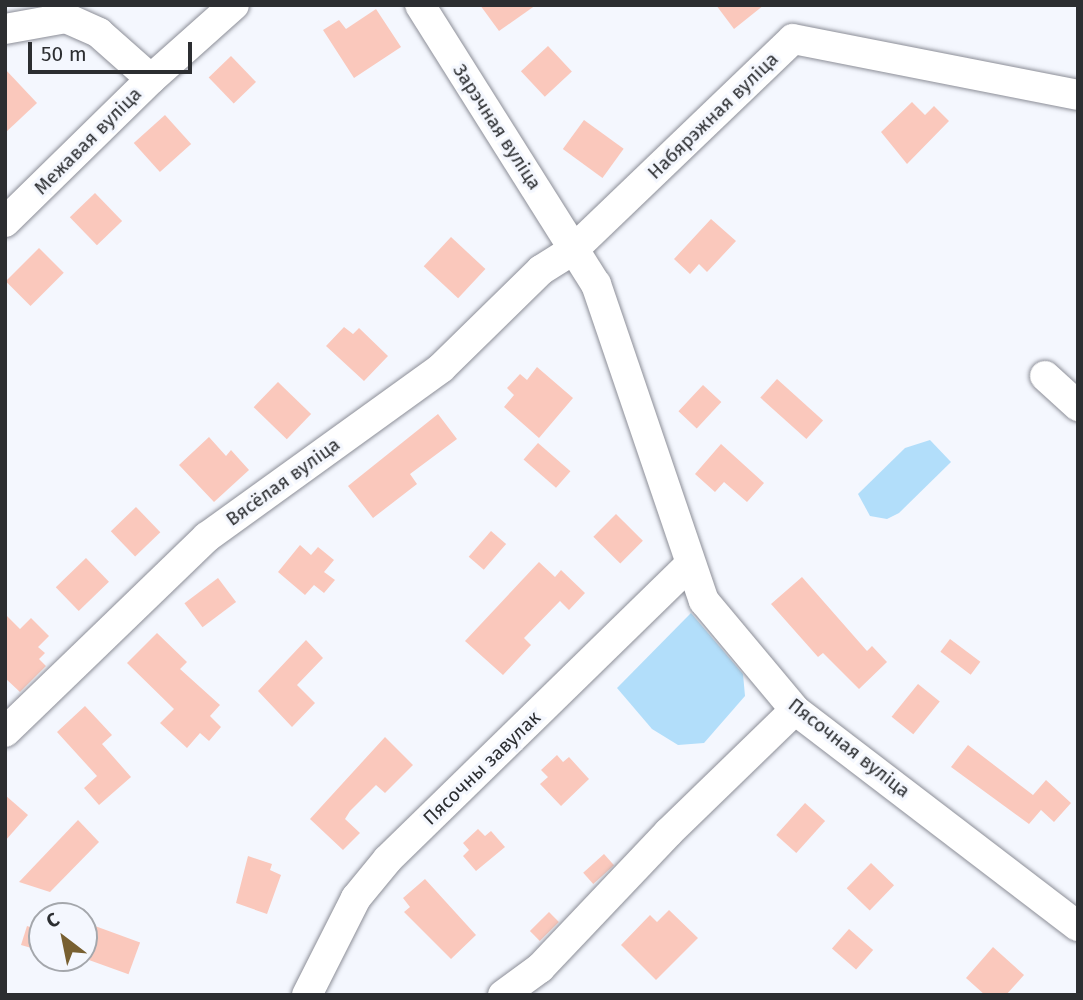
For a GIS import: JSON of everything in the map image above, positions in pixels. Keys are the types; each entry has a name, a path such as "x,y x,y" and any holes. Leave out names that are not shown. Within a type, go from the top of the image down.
{"street":[{"name":"Межавая вуліца","path":"5,222 151,79 234,5"},
{"name":"Зарэчная вуліца","path":"420,5 574,249"},
{"path":"5,29 66,18 99,33 151,79"},
{"name":"Набярэжная вуліца","path":"574,249 793,39 1078,95"},
{"name":"Пясочная вуліца","path":"574,249 596,284 689,565 704,601 795,710 1078,926"},
{"name":"Вясёлая вуліца","path":"5,732 206,537 441,368 541,270 574,249"},
{"path":"1045,376 1078,406"},
{"name":"Пясочны завулак","path":"307,995 356,898 388,859 689,565"},
{"path":"503,995 540,968 669,832 795,710"}],"water":[{"path":"930,440 951,462 899,513 887,519 870,516 858,494 905,448"},
{"path":"691,613 743,674 745,696 704,743 678,745 652,729 617,688"}],"building":[{"path":"480,5 536,5 499,31"},
{"path":"716,5 764,5 734,29"},
{"path":"376,9 401,47 354,78 323,30 339,20 346,29"},
{"path":"548,46 572,72 545,97 521,71"},
{"path":"231,56 256,82 234,103 209,78"},
{"path":"5,69 37,103 5,133"},
{"path":"912,102 925,115 934,106 949,121 907,164 881,132"},
{"path":"165,115 191,144 160,172 134,143"},
{"path":"584,120 624,149 602,178 563,149"},
{"path":"95,193 122,221 97,245 70,217"},
{"path":"711,219 736,241 707,272 699,264 690,274 674,259"},
{"path":"451,237 485,269 458,298 424,266"},
{"path":"39,248 64,273 31,306 6,281"},
{"path":"344,327 353,334 359,328 388,356 364,381 326,346"},
{"path":"537,367 573,398 539,438 504,407 514,395 507,388 520,374 527,380"},
{"path":"777,379 823,420 806,439 760,398"},
{"path":"278,382 311,414 287,439 254,407"},
{"path":"703,385 721,402 697,428 678,411"},
{"path":"438,414 457,439 410,474 417,484 373,518 348,486"},
{"path":"209,437 226,456 231,450 249,470 214,502 179,465"},
{"path":"538,443 570,471 556,488 524,460"},
{"path":"721,444 764,483 747,502 724,482 715,492 695,474"},
{"path":"136,507 160,532 135,556 111,531"},
{"path":"616,514 643,541 620,563 593,537"},
{"path":"491,531 506,544 484,570 469,557"},
{"path":"300,545 311,555 318,547 334,560 324,572 335,580 324,593 314,585 305,595 278,572"},
{"path":"86,558 109,582 79,611 56,587"},
{"path":"539,562 555,577 561,570 585,593 569,610 560,601 524,638 531,645 503,675 465,641"},
{"path":"802,577 867,651 872,646 887,662 859,689 823,653 818,657 771,604"},
{"path":"218,578 236,602 203,627 184,603"},
{"path":"5,614 20,629 31,618 49,636 38,647 45,653 39,659 46,666 20,692 5,678"},
{"path":"157,633 187,662 180,669 220,705 210,716 221,727 209,741 200,733 187,748 160,723 174,709 127,663"},
{"path":"950,639 980,662 971,675 940,652"},
{"path":"306,640 323,658 297,685 315,703 292,727 258,691"},
{"path":"918,684 940,702 913,734 892,717"},
{"path":"85,706 112,735 102,744 131,777 99,805 84,788 97,776 57,732"},
{"path":"385,737 413,765 385,793 376,785 350,811 345,819 360,833 343,850 310,819"},
{"path":"968,745 1033,795 1046,780 1071,803 1054,822 1041,810 1029,824 951,767"},
{"path":"557,755 563,762 569,757 589,779 561,806 540,784 548,777 541,770"},
{"path":"5,795 28,815 5,841"},
{"path":"805,803 825,821 796,853 776,835"},
{"path":"78,820 99,842 50,892 19,882"},
{"path":"478,829 485,836 491,831 505,847 476,871 463,856 469,850 463,843"},
{"path":"604,854 614,865 593,884 583,873"},
{"path":"248,856 272,864 270,870 281,875 267,914 236,903"},
{"path":"871,863 894,885 870,910 847,888"},
{"path":"425,879 476,935 451,959 404,912 410,907 403,898"},
{"path":"669,910 698,938 656,980 621,945 650,915 657,922"},
{"path":"549,912 559,922 540,941 530,931"},
{"path":"27,926 28,926 28,947 21,945"},
{"path":"98,927 140,942 128,974 98,963"},
{"path":"849,929 873,950 856,970 832,949"},
{"path":"993,947 1024,975 1006,995 985,995 966,978"}]}
